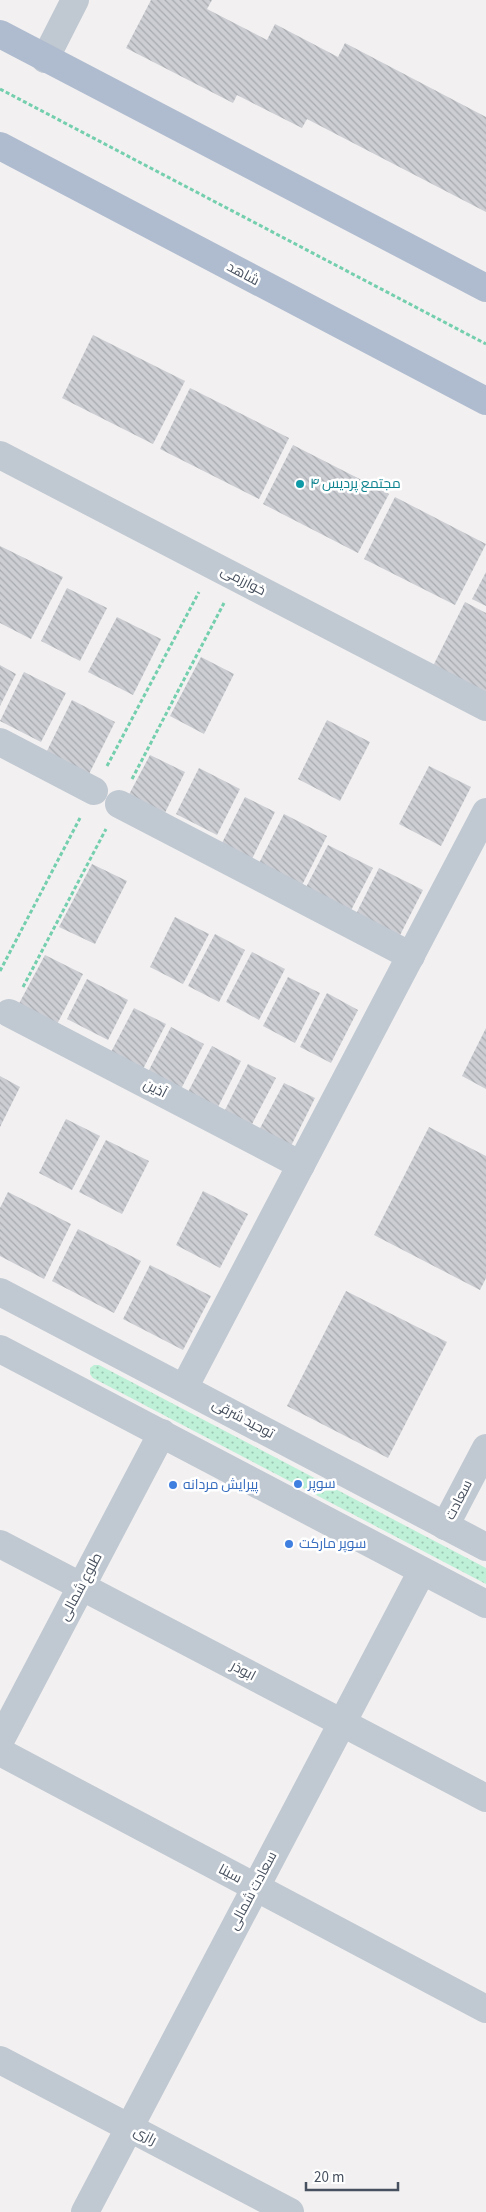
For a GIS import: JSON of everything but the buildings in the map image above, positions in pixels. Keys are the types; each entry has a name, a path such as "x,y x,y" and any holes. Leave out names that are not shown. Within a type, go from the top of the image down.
{"main road":[{"path":"0,34 486,288"},
{"name":"شاهد","path":"1,148 486,401"}],"street":[{"path":"46,59 75,0"},
{"name":"خوارزمی","path":"0,455 486,707"},
{"path":"0,742 94,792"},
{"path":"119,804 410,956"},
{"path":"184,1388 486,812"},
{"name":"آذین","path":"9,1013 301,1165"},
{"name":"توحید شرقی","path":"0,1292 486,1547"},
{"path":"0,1349 486,1604"},
{"name":"طلوع شمالی","path":"0,1741 162,1433"},
{"name":"سعادت","path":"445,1526 486,1448"},
{"name":"ابوذر","path":"0,1544 486,1798"},
{"name":"سعادت شمالی","path":"85,2212 422,1571"},
{"name":"سینا","path":"0,1752 486,2009"},
{"name":"رازی","path":"0,2060 290,2212"}],"path":[{"path":"0,89 486,344"}],"green space":[{"path":"94,1365 99,1365 486,1568 486,1584 93,1378 90,1374 90,1368"}],"place":[{"name":"مجتمع پردیس ۴","path":"300,484"},
{"name":"سوپر","path":"298,1484"},
{"name":"پیرایش مردانه","path":"173,1485"},
{"name":"سوپر مارکت","path":"289,1544"}]}
